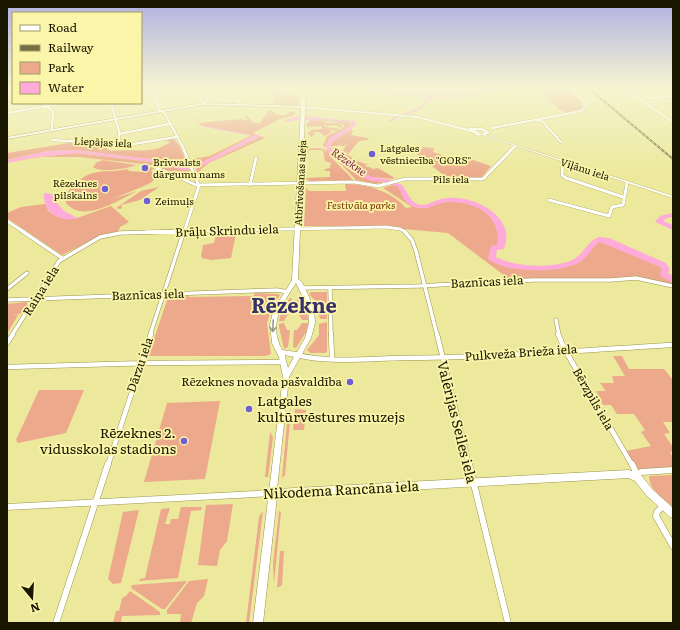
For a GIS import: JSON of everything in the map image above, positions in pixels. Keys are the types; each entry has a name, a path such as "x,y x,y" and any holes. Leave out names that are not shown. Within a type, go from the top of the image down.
{"main road":[{"path":"7,138 130,116"},
{"name":"Atbrīvošanas aleja","path":"286,378 297,355 308,338 312,323 311,308 295,280 303,116"},
{"path":"410,116 474,131 492,128"},
{"path":"483,135 492,128"},
{"path":"483,129 497,140"},
{"name":"Viļānu iela","path":"474,131 563,162 673,197"},
{"name":"Atbrīvošanas aleja","path":"258,623 286,378 283,362 275,343 273,321 278,306 288,292 292,282 295,280"},
{"path":"288,292 301,290"},
{"path":"279,352 297,355"},
{"name":"Nikodema Rancāna iela","path":"273,493 626,474 635,476"},
{"path":"635,476 673,514"}],"street":[{"path":"52,130 53,116"},
{"path":"165,116 191,165 199,186"},
{"path":"492,128 557,116"},
{"path":"114,119 119,134 119,145"},
{"path":"540,119 561,142"},
{"path":"119,134 169,124"},
{"name":"Liepājas iela","path":"52,140 131,145 176,137"},
{"name":"Pils iela","path":"300,184 354,182 383,185 405,179 483,179 515,146"},
{"path":"250,185 256,158"},
{"path":"563,162 562,175 566,178 623,197"},
{"path":"155,167 199,186 300,184"},
{"path":"187,182 193,181 196,178"},
{"path":"549,200 609,216 612,206 622,206 627,183"},
{"name":"Dārzu iela","path":"56,623 199,186"},
{"path":"7,220 62,258"},
{"name":"Brāļu Skrindu iela","path":"62,258 100,238 110,235 298,229 397,228"},
{"name":"Valērijas Seiles iela","path":"397,228 405,231 411,237 508,623"},
{"name":"Raiņa iela","path":"7,344 62,258"},
{"path":"7,289 27,274"},
{"name":"Baznīcas iela","path":"301,290 533,280 611,280 636,278 673,286"},
{"path":"330,289 332,359"},
{"name":"Baznīcas iela","path":"7,300 277,290 288,292"},
{"name":"Bērzpils iela","path":"556,320 558,334 565,350 635,470 635,476"},
{"name":"Pulkveža Brieža iela","path":"297,355 332,359 441,358 673,345"},
{"path":"7,367 140,363 283,362"},
{"name":"Nikodema Rancāna iela","path":"635,476 641,472 673,470"},
{"name":"Nikodema Rancāna iela","path":"7,507 273,493"},
{"path":"663,505 657,512 656,516 673,546"}],"green space":[{"path":"247,116 254,123 260,123 265,116 290,116 278,120 253,134 257,134 207,160 194,165 191,159 210,156 252,135 202,126 198,123 242,119 245,121 248,118 245,117"},
{"path":"307,119 345,121 349,122 351,126 330,138 325,147 323,146 327,136 343,128 344,125 337,122 313,120 327,123 338,123 342,126 342,128 336,125 325,126 326,123 324,125 325,127 340,129 335,131 329,129 332,132 325,136 319,132 313,132 315,134 311,137 307,132 311,132 310,130 322,129 322,126 307,127 307,123 310,122"},
{"path":"351,130 353,131 351,135 368,138 368,140 359,141 348,154 343,151 348,142 344,146 339,146 343,143 337,146 330,146 335,138"},
{"path":"261,136 265,138 209,163 201,169 198,175 196,169"},
{"path":"173,138 179,145 188,166 183,167 150,159 74,150 48,151 7,160 7,153 69,143 107,144 107,149 111,151 144,150 161,147 170,143 163,140"},
{"path":"331,147 336,147 357,161 369,165 364,165 368,167 373,169 378,168 394,179 372,177 360,171"},
{"path":"423,147 434,148 433,152 455,159 461,156 491,166 481,178 448,178 417,155"},
{"path":"325,148 355,173 370,180 384,182 376,184 356,180 338,161 327,154"},
{"path":"307,149 324,149 353,180 310,181 306,179 330,177 330,171 325,171 325,169 330,168 331,163 325,161 323,150 310,150 307,153"},
{"path":"78,153 160,163 191,171 178,174 152,165 79,157 41,157 7,163 37,157"},
{"path":"103,160 136,165 127,168 108,170 93,167 97,162"},
{"name":"Rēzeknes pilskalns","path":"152,167 154,168 151,171 157,175 152,182 112,199 137,191 111,204 91,211 82,211 73,209 66,203 66,195 69,190 82,178 88,175 128,169 129,171 142,172"},
{"name":"Festivāla parks","path":"345,184 362,185 386,193 406,208 412,207 383,188 396,184 402,189 411,202 419,206 431,206 440,202 454,200 467,203 489,212 498,220 501,226 501,247 494,249 492,258 499,262 509,265 533,268 568,265 579,260 592,244 599,239 606,240 663,265 662,273 673,282 673,285 636,278 611,280 509,279 448,233 404,229 391,226 304,226 306,188 309,191 346,191"},
{"path":"159,187 140,200 121,205 122,208 120,209 116,208 141,191"},
{"path":"45,204 49,212 77,218 111,206 129,222 120,227 118,232 104,234 62,255 7,218 7,213 21,207"},
{"path":"234,233 236,234 231,258 211,260 202,258 203,245 214,243 216,235 231,234 214,234"},
{"path":"311,292 327,292 327,319 320,319 316,302 309,294"},
{"path":"255,293 280,295 272,307 267,323 271,354 265,356 150,356 149,354 167,300 174,296 253,296"},
{"path":"300,297 307,308 308,320 302,320 298,313 295,313 297,298"},
{"path":"290,298 292,299 292,313 289,313 284,321 279,321 282,309"},
{"path":"27,302 25,311 12,315 18,315 7,334 7,304"},
{"path":"327,322 327,352 310,353 307,350 319,335 319,324"},
{"path":"284,323 287,330 290,330 288,347 284,349 279,324"},
{"path":"302,323 308,323 306,332 296,348 293,347 294,330 297,330"},
{"path":"613,356 622,356 629,369 664,369 673,380 673,422 663,422 670,433 664,434 673,447 673,451 670,452 673,458 673,469 637,471 626,451 651,446 641,432 645,430 634,414 617,414 611,405 603,405 596,391 606,391 600,383 614,383 612,376 625,376"},
{"path":"39,390 84,390 66,433 18,443 16,440"},
{"name":"Rēzeknes 2. vidusskolas stadions","path":"220,401 205,479 144,482 167,403"},
{"path":"295,409 306,410 304,430 293,430"},
{"path":"291,410 285,475 282,478 288,413"},
{"path":"270,432 273,437 268,477 265,477"},
{"path":"673,475 673,507 654,490 649,476"},
{"path":"233,504 227,541 220,550 217,566 198,565 206,505"},
{"path":"181,507 202,507 201,510 191,511 178,578 139,581 140,579 145,578 161,509 170,508 165,524 170,524 171,519 178,519"},
{"path":"139,510 121,583 113,584 108,579 123,512"},
{"path":"263,511 249,623 246,623 259,517"},
{"path":"279,511 281,512 274,583 273,564"},
{"path":"280,551 284,551 282,585 277,588"},
{"path":"208,579 204,596 197,603 191,623 180,623 181,614 167,614 167,610 189,581"},
{"path":"187,581 165,609 162,609 131,588 132,585"},
{"path":"130,591 160,612 160,615 122,616 121,623 113,623 116,611 119,611 122,598"}],"water":[{"path":"307,117 356,121 356,125 353,128 335,139 330,146 331,148 360,171 372,177 392,180 383,182 373,181 354,173 338,160 325,146 331,137 351,126 349,122 307,119"},
{"path":"257,134 261,136 196,169 194,165 207,160"},
{"path":"74,150 161,160 183,167 188,166 190,170 183,170 153,162 78,153 37,157 7,163 7,160 48,151"},
{"path":"44,193 54,194 58,204 64,211 78,218 65,219 54,215 46,206"}],"waterway":[{"path":"193,116 202,126 250,135"},
{"path":"389,121 398,117"},
{"name":"Rēzekne","path":"287,120 298,118 319,119"},
{"path":"264,124 268,127"},
{"name":"Rēzekne","path":"383,180 400,186 407,199 415,205 421,207 447,200 457,200 468,202 488,211 500,226 503,236 501,247 494,248 492,258 499,262 508,265 533,268 568,265 579,260 599,239 606,240 663,265 666,269 664,274 673,280"},
{"name":"Rēzekne","path":"673,215 664,216 659,222 673,228"}],"railway":[{"path":"622,116 673,159"}],"place":[{"name":"Latgales vēstniecība \"GORS\"","path":"372,154"},
{"name":"Brīvvalsts dārgumu nams","path":"145,168"},
{"name":"Rēzeknes pilskalns","path":"105,189"},
{"name":"Zeimuļs","path":"147,201"},
{"name":"Rēzeknes novada pašvaldība","path":"350,382"},
{"name":"Latgales kultūrvēstures muzejs","path":"249,409"},
{"name":"Rēzeknes 2. vidusskolas stadions","path":"184,441"}],"district":[{"name":"Rēzekne","path":"294,306"}]}
